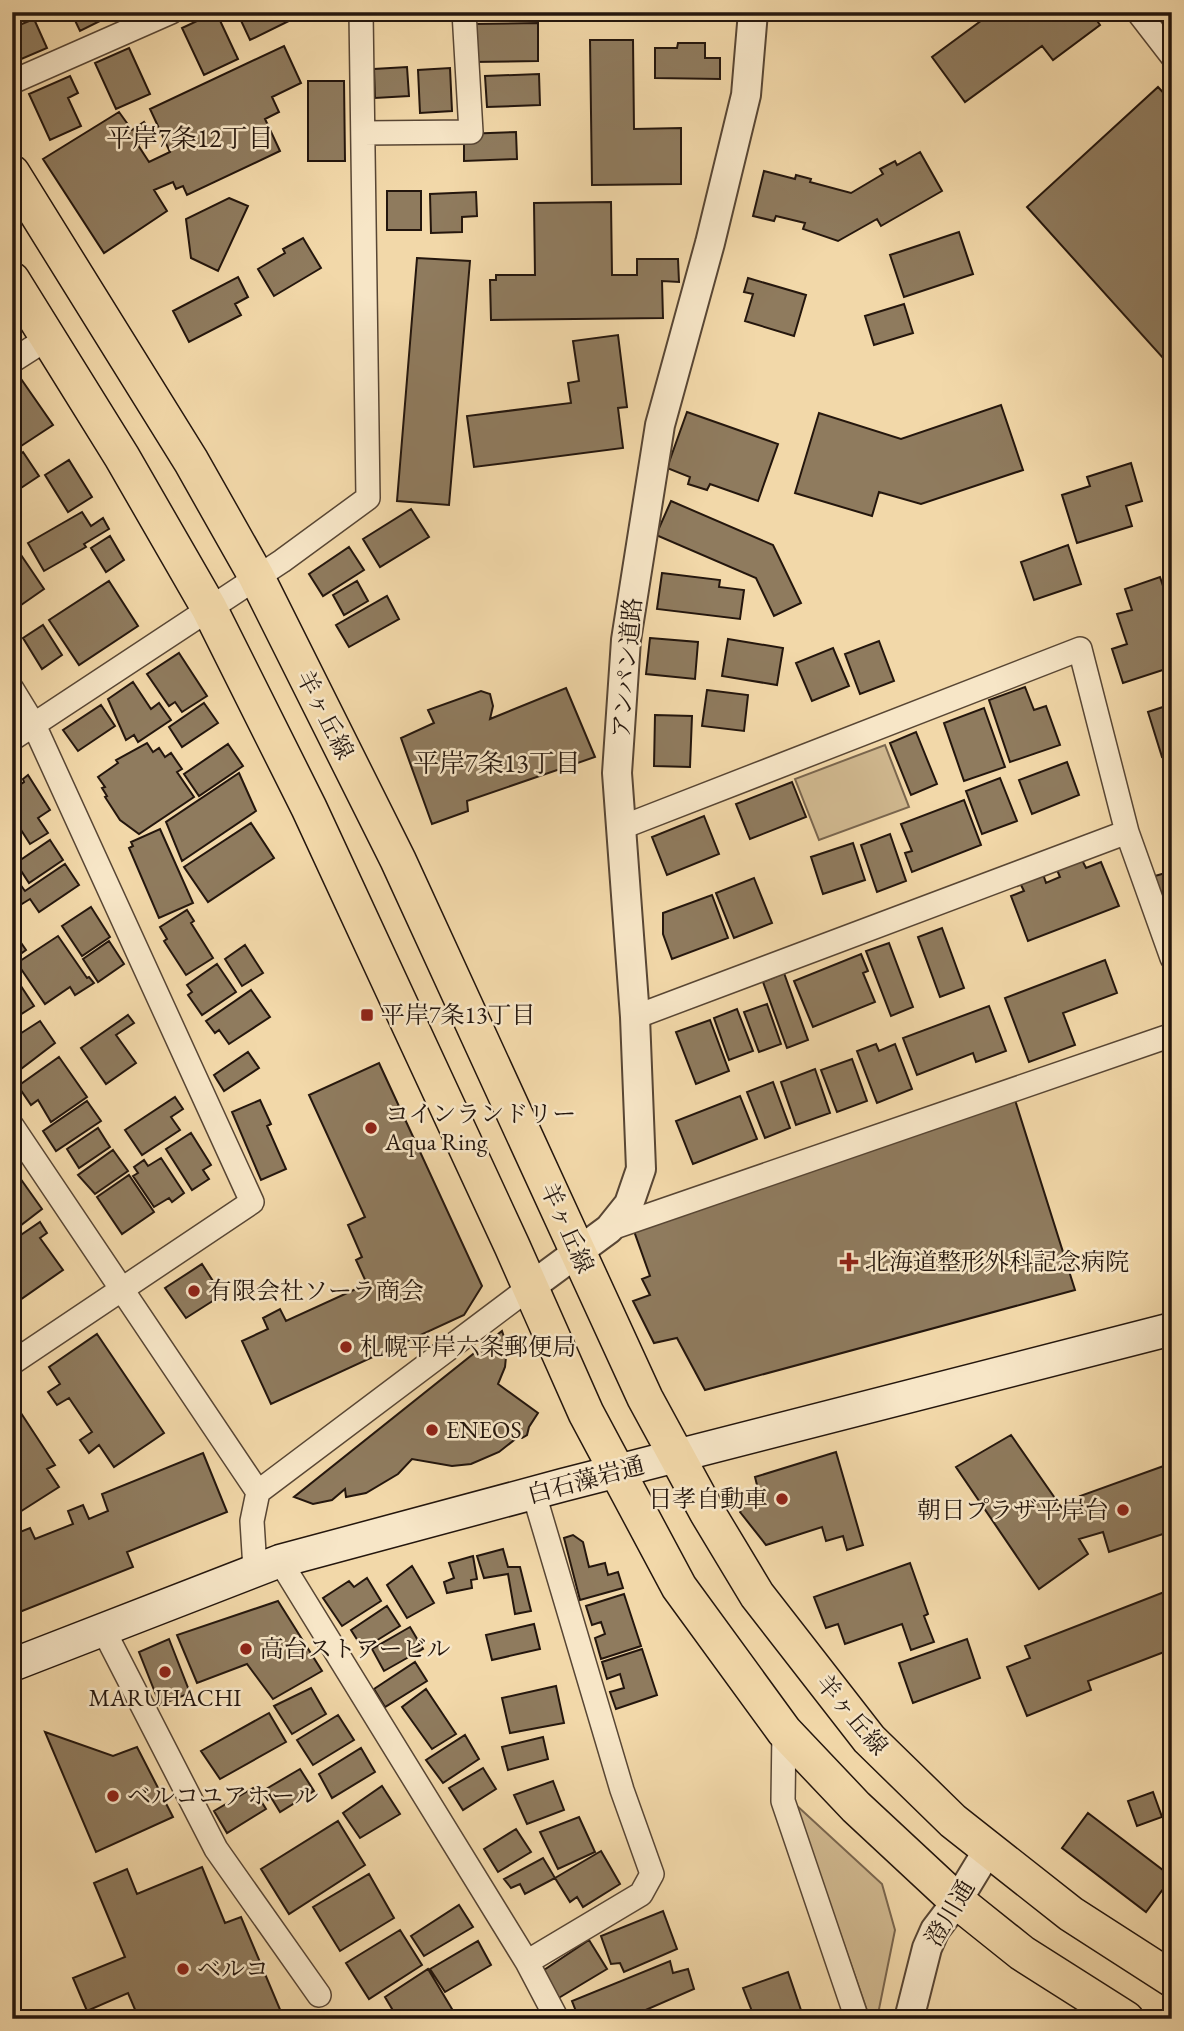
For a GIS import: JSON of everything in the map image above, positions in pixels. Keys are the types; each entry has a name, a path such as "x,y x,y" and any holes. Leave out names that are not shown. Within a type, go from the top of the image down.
{"main road":[{"name":"羊ヶ丘線","path":"12,173 191,461 256,576 398,860 621,1350 675,1456 757,1595 869,1739 953,1821 1071,1914 1172,1979"},
{"path":"12,280 122,457 209,608 315,820 512,1246 586,1413 679,1587 784,1731 856,1807 957,1901 1022,1952 1126,2019"},
{"name":"白石藻岩通","path":"12,1665 268,1565 675,1456 1172,1329"}],"street":[{"path":"12,82 171,12"},
{"path":"12,739 282,561 368,498 361,12"},
{"path":"363,133 471,132 464,12"},
{"name":"アンパン道路","path":"529,1288 609,1229 629,1204 641,1169 635,1017 617,773 626,640 660,425 710,243 746,95 753,12"},
{"path":"1138,12 1172,56"},
{"path":"12,361 48,338"},
{"path":"620,828 1080,649 1127,832 1172,958"},
{"path":"12,690 34,724 252,1202 12,1363"},
{"path":"635,1017 1127,832"},
{"path":"609,1229 1172,1035"},
{"path":"16,1141 258,1492"},
{"path":"529,1288 258,1492 252,1521 268,1565 527,1962 557,2019"},
{"path":"527,1962 642,1894 652,1874 622,1790 534,1494"},
{"path":"103,1629 216,1849 319,1995"},
{"path":"784,1731 783,1801 857,2019"},
{"name":"澄川通","path":"909,2019 927,1948 935,1930 957,1901 988,1850"}],"shaded area":[{"path":"885,745 909,807 819,840 795,779"},
{"path":"795,1804 882,1884 895,1930 877,2019 870,2019"}],"building":[{"path":"71,12 118,12 80,31"},
{"path":"216,12 238,59 204,75 182,28"},
{"path":"237,12 307,12 250,40"},
{"path":"993,12 1091,12 1100,25 1053,60 1042,46 965,102 932,57"},
{"path":"34,19 47,48 12,63 12,28"},
{"path":"538,23 538,61 473,62 473,24"},
{"path":"590,40 633,40 634,129 681,128 681,184 592,185"},
{"path":"678,43 705,43 705,58 720,58 720,79 655,78 655,48 677,48"},
{"path":"284,46 301,83 272,97 279,112 265,119 280,151 187,195 183,186 176,189 173,182 154,190 167,211 104,253 43,159 119,112 132,130 144,122 153,135 138,145 149,162 170,152 150,109"},
{"path":"129,48 150,94 116,109 95,63"},
{"path":"407,67 409,96 375,98 374,69"},
{"path":"450,68 452,111 420,113 418,70"},
{"path":"539,74 540,105 487,107 485,76"},
{"path":"70,76 78,93 68,98 81,126 50,140 29,94"},
{"path":"308,81 344,81 345,161 308,161"},
{"path":"1158,87 1172,102 1172,368 1027,207"},
{"path":"516,132 517,159 464,161 464,134"},
{"path":"920,152 942,191 881,226 877,219 838,241 803,229 805,223 776,216 774,221 753,216 764,171 795,179 796,175 811,179 810,182 851,193 883,174 880,169 895,161 897,165"},
{"path":"387,191 421,191 421,230 387,230"},
{"path":"476,192 477,216 462,217 462,232 431,233 430,194"},
{"path":"229,198 248,206 218,271 191,258 186,219"},
{"path":"611,202 612,275 637,275 637,259 678,259 679,282 662,281 663,318 491,320 490,280 496,280 496,275 535,275 534,203"},
{"path":"959,232 973,274 904,297 890,255"},
{"path":"303,238 321,268 274,296 258,269 285,253 283,249"},
{"path":"417,258 470,261 449,505 397,501"},
{"path":"238,277 248,297 235,304 241,315 189,342 173,311"},
{"path":"748,278 806,295 794,336 745,321 753,294 744,292"},
{"path":"904,304 913,333 874,345 865,316"},
{"path":"618,335 627,407 618,408 623,448 474,467 467,416 571,403 568,383 579,381 573,341"},
{"path":"19,376 53,425 12,452 12,380"},
{"path":"1001,405 1023,470 921,504 879,492 872,516 795,493 819,413 901,439"},
{"path":"687,412 778,444 758,501 710,484 707,490 688,484 690,477 667,468"},
{"path":"23,452 39,476 12,494 12,459"},
{"path":"69,460 92,497 68,512 45,475"},
{"path":"1131,463 1142,501 1126,506 1132,526 1077,543 1062,495 1090,486 1087,477"},
{"path":"671,501 773,545 801,603 774,616 756,578 656,535"},
{"path":"411,509 429,537 380,567 363,539"},
{"path":"82,512 91,526 103,518 109,529 84,544 86,547 44,571 28,543"},
{"path":"110,536 124,560 106,572 91,548"},
{"path":"1068,545 1081,584 1034,600 1021,562"},
{"path":"349,547 364,570 323,596 309,574"},
{"path":"19,552 44,589 14,610 12,557"},
{"path":"662,573 720,580 719,587 744,590 740,619 657,609"},
{"path":"1160,577 1172,613 1172,667 1123,683 1112,649 1127,644 1117,614 1132,610 1125,589"},
{"path":"109,581 138,626 79,665 49,620"},
{"path":"357,581 368,601 344,615 333,595"},
{"path":"387,596 399,619 349,647 336,625"},
{"path":"43,625 62,655 42,669 23,638"},
{"path":"650,638 698,642 695,679 646,674"},
{"path":"728,639 783,648 777,685 722,676"},
{"path":"879,641 894,681 860,694 845,654"},
{"path":"833,648 849,686 812,701 796,663"},
{"path":"179,653 207,696 182,712 175,702 169,706 147,674"},
{"path":"133,682 151,709 159,703 171,720 138,742 134,735 126,740 108,699"},
{"path":"1025,687 1034,710 1046,706 1060,745 1010,762 989,700"},
{"path":"566,688 595,757 467,801 468,811 432,824 401,738 434,723 428,710 481,691 490,694 493,706 490,719"},
{"path":"707,690 748,695 744,731 702,726"},
{"path":"204,703 218,723 182,747 169,727"},
{"path":"1172,704 1172,754 1162,757 1148,712"},
{"path":"101,705 115,726 78,751 63,730"},
{"path":"984,708 1005,767 964,781 944,723"},
{"path":"655,715 692,716 690,767 654,766"},
{"path":"916,732 937,784 911,795 890,743"},
{"path":"147,743 153,752 159,748 165,757 171,753 182,769 177,772 194,797 139,834 120,820 105,797 107,796 102,788 105,787 98,777 118,763 116,760"},
{"path":"228,744 243,766 199,796 184,774"},
{"path":"1067,762 1079,795 1032,814 1019,780"},
{"path":"239,773 256,811 182,861 166,822"},
{"path":"28,775 50,810 38,818 48,833 30,844 21,830 14,835 12,833 12,790 24,782 23,779"},
{"path":"1000,778 1017,821 982,834 966,791"},
{"path":"792,782 806,817 750,839 736,804"},
{"path":"964,800 981,845 912,872 905,853 912,851 901,824"},
{"path":"704,816 719,854 667,875 652,837"},
{"path":"251,823 274,858 208,902 184,867"},
{"path":"160,829 193,903 159,918 129,848 133,846 131,842"},
{"path":"890,834 906,881 877,892 861,845"},
{"path":"50,840 63,860 29,883 16,863"},
{"path":"853,843 865,880 823,894 811,857"},
{"path":"1082,860 1086,868 1101,862 1119,906 1028,941 1011,896 1024,891 1020,883 1043,874 1046,883 1060,877 1057,870"},
{"path":"65,864 79,885 39,912 30,899 17,907 12,900 12,873 25,891"},
{"path":"1172,871 1172,921 1169,922 1155,876"},
{"path":"754,878 772,923 734,938 716,893"},
{"path":"712,895 728,938 672,959 663,934 663,913"},
{"path":"91,907 110,937 82,956 62,926"},
{"path":"187,910 194,921 191,923 213,958 186,975 164,941 167,939 160,927"},
{"path":"942,928 964,988 940,997 918,937"},
{"path":"58,936 87,978 94,983 75,995 70,987 45,1004 17,963"},
{"path":"17,937 26,950 12,960 12,940"},
{"path":"109,941 124,964 98,982 83,959"},
{"path":"889,943 913,1007 891,1016 866,951"},
{"path":"245,945 263,973 242,986 225,959"},
{"path":"861,954 868,971 863,973 875,1002 813,1027 794,981"},
{"path":"1105,960 1117,993 1063,1013 1075,1045 1029,1062 1005,998"},
{"path":"217,964 236,992 202,1015 188,995 192,992 187,985"},
{"path":"784,973 808,1040 787,1048 763,982"},
{"path":"17,980 34,1006 12,1020 12,983"},
{"path":"251,990 270,1017 229,1044 219,1030 215,1033 206,1021"},
{"path":"767,1004 781,1044 759,1052 744,1012"},
{"path":"989,1006 1006,1051 976,1062 973,1053 917,1075 903,1038"},
{"path":"737,1009 753,1051 729,1060 714,1018"},
{"path":"128,1015 134,1023 116,1035 136,1063 106,1084 81,1048"},
{"path":"710,1020 729,1071 696,1084 676,1032"},
{"path":"40,1021 55,1043 17,1072 12,1065 12,1039"},
{"path":"876,1044 879,1051 895,1044 912,1089 877,1103 857,1051"},
{"path":"248,1052 259,1068 224,1091 214,1075"},
{"path":"59,1057 87,1097 51,1122 38,1100 31,1105 18,1086"},
{"path":"852,1059 867,1101 837,1112 821,1070"},
{"path":"379,1063 482,1286 464,1315 271,1404 242,1341 268,1329 263,1318 280,1309 286,1321 367,1284 356,1260 362,1257 348,1225 365,1217 309,1095"},
{"path":"815,1069 830,1113 796,1125 781,1082"},
{"path":"773,1082 790,1128 765,1138 747,1092"},
{"path":"740,1096 757,1139 693,1164 676,1121"},
{"path":"175,1097 183,1109 171,1117 180,1130 142,1155 125,1130"},
{"path":"260,1100 271,1124 267,1126 286,1169 261,1180 232,1112"},
{"path":"1015,1100 1075,1290 705,1390 677,1338 654,1343 633,1301 650,1295 642,1279 650,1276 634,1231"},
{"path":"87,1101 101,1121 56,1151 43,1131"},
{"path":"98,1128 110,1147 79,1168 67,1149"},
{"path":"191,1133 211,1165 203,1170 209,1179 192,1190 166,1149"},
{"path":"113,1150 128,1171 95,1194 78,1175"},
{"path":"161,1158 184,1193 172,1202 169,1198 154,1207 133,1176 138,1173 134,1167 144,1160 148,1166"},
{"path":"129,1175 154,1212 122,1234 97,1197"},
{"path":"20,1178 42,1209 16,1229 12,1224 12,1183"},
{"path":"40,1222 47,1233 40,1238 63,1270 17,1302 12,1295 12,1241"},
{"name":"有限会社ソーラ商会","path":"202,1264 222,1295 186,1318 165,1288"},
{"path":"502,1331 507,1346 505,1367 498,1384 538,1413 527,1435 518,1437 499,1452 471,1464 452,1466 412,1459 398,1474 366,1493 346,1497 345,1489 332,1500 313,1504 294,1497"},
{"path":"97,1334 164,1433 114,1467 99,1445 89,1453 80,1440 92,1432 69,1398 57,1405 48,1392 60,1384 49,1367"},
{"path":"17,1407 55,1465 47,1469 59,1487 12,1517 12,1410"},
{"name":"朝日プラザ平岸台","path":"1011,1435 1066,1514 1083,1506 1080,1496 1172,1463 1172,1531 1109,1552 1103,1532 1079,1539 1088,1554 1039,1589 956,1467"},
{"path":"836,1452 863,1545 847,1550 843,1536 826,1541 822,1527 766,1545 740,1512 757,1485 755,1477"},
{"path":"203,1453 227,1512 127,1552 133,1567 12,1615 12,1550 20,1547 15,1534 30,1528 35,1539 73,1524 68,1511 83,1505 89,1519 108,1511 102,1494"},
{"path":"573,1535 583,1542 589,1567 605,1563 608,1575 618,1572 623,1588 580,1600 564,1538"},
{"path":"503,1549 508,1567 520,1567 531,1611 515,1614 508,1574 484,1578 477,1556"},
{"path":"473,1556 477,1579 471,1580 472,1588 447,1593 444,1582 454,1578 449,1563"},
{"path":"910,1563 928,1614 924,1616 934,1642 911,1650 902,1624 845,1644 838,1624 826,1628 814,1597"},
{"path":"412,1566 434,1603 407,1618 387,1585"},
{"path":"367,1578 381,1601 342,1626 323,1598 349,1581 354,1587"},
{"path":"1172,1589 1172,1649 1088,1681 1091,1690 1027,1716 1007,1667 1030,1658 1025,1646"},
{"path":"624,1594 641,1646 601,1659 595,1638 605,1634 601,1622 592,1625 586,1606"},
{"name":"高台ストアービル","path":"278,1601 322,1671 273,1699 247,1664 197,1683 177,1635"},
{"path":"387,1606 400,1626 363,1649 351,1630"},
{"path":"534,1624 540,1649 492,1660 486,1635"},
{"path":"410,1627 423,1649 384,1671 372,1649"},
{"name":"MARUHACHI","path":"169,1639 190,1693 160,1705 139,1652"},
{"path":"967,1639 980,1678 913,1703 899,1663"},
{"path":"642,1649 657,1695 616,1709 610,1692 624,1688 620,1674 607,1679 602,1662"},
{"path":"415,1662 427,1681 385,1707 374,1689"},
{"path":"556,1686 564,1723 510,1733 502,1698"},
{"path":"311,1688 326,1714 292,1734 274,1706"},
{"path":"426,1689 456,1734 432,1749 402,1707"},
{"path":"269,1713 286,1742 220,1779 201,1751"},
{"path":"338,1715 354,1740 313,1765 297,1740"},
{"path":"45,1732 113,1756 137,1747 173,1817 96,1852"},
{"path":"465,1735 479,1759 443,1783 426,1760"},
{"path":"543,1737 548,1759 508,1770 502,1747"},
{"path":"361,1748 375,1772 332,1798 319,1774"},
{"path":"483,1768 496,1789 463,1810 449,1788"},
{"path":"300,1769 314,1791 280,1812 266,1789"},
{"path":"553,1781 564,1810 527,1824 514,1795"},
{"path":"382,1786 400,1814 360,1838 343,1813"},
{"path":"253,1788 266,1809 227,1833 214,1811"},
{"path":"1153,1792 1162,1817 1137,1826 1128,1801"},
{"path":"1088,1813 1172,1877 1146,1912 1062,1848"},
{"path":"579,1817 595,1852 558,1869 540,1832"},
{"path":"338,1821 365,1865 289,1914 261,1869"},
{"path":"516,1829 531,1852 498,1872 484,1849"},
{"path":"601,1851 620,1884 583,1907 577,1897 570,1902 555,1878"},
{"path":"543,1858 555,1878 525,1894 520,1884 511,1888 504,1879"},
{"path":"202,1867 225,1923 241,1917 284,2019 139,2019 128,1993 87,2011 73,1978 125,1957 94,1883 127,1869 137,1894"},
{"path":"369,1874 394,1918 340,1951 313,1907"},
{"path":"459,1905 473,1927 424,1956 411,1936"},
{"path":"663,1911 677,1949 624,1972 620,1963 611,1964 601,1936"},
{"path":"400,1930 422,1965 369,1999 346,1963"},
{"path":"589,1940 607,1969 557,1999 541,1972"},
{"path":"478,1941 491,1965 445,1992 430,1969"},
{"path":"670,1961 673,1973 688,1969 694,1989 625,2019 579,2019 572,2001"},
{"path":"428,1969 458,2019 398,2019 385,1997"},
{"path":"788,1972 804,2019 755,2019 743,1988"}],"place":[{"name":"平岸7条13丁目","path":"367,1015"},
{"name":"コインランドリー Aqua Ring","path":"371,1128"},
{"name":"北海道整形外科記念病院","path":"849,1262"},
{"name":"有限会社ソーラ商会","path":"194,1291"},
{"name":"札幌平岸六条郵便局","path":"346,1347"},
{"name":"ENEOS","path":"432,1430"},
{"name":"日孝自動車","path":"782,1499"},
{"name":"朝日プラザ平岸台","path":"1123,1510"},
{"name":"高台ストアービル","path":"246,1649"},
{"name":"MARUHACHI","path":"165,1672"},
{"name":"ベルコユアホール","path":"113,1796"},
{"name":"ベルコ","path":"183,1969"}],"district":[{"name":"平岸7条12丁目","path":"190,138"},
{"name":"平岸7条13丁目","path":"497,763"}]}
